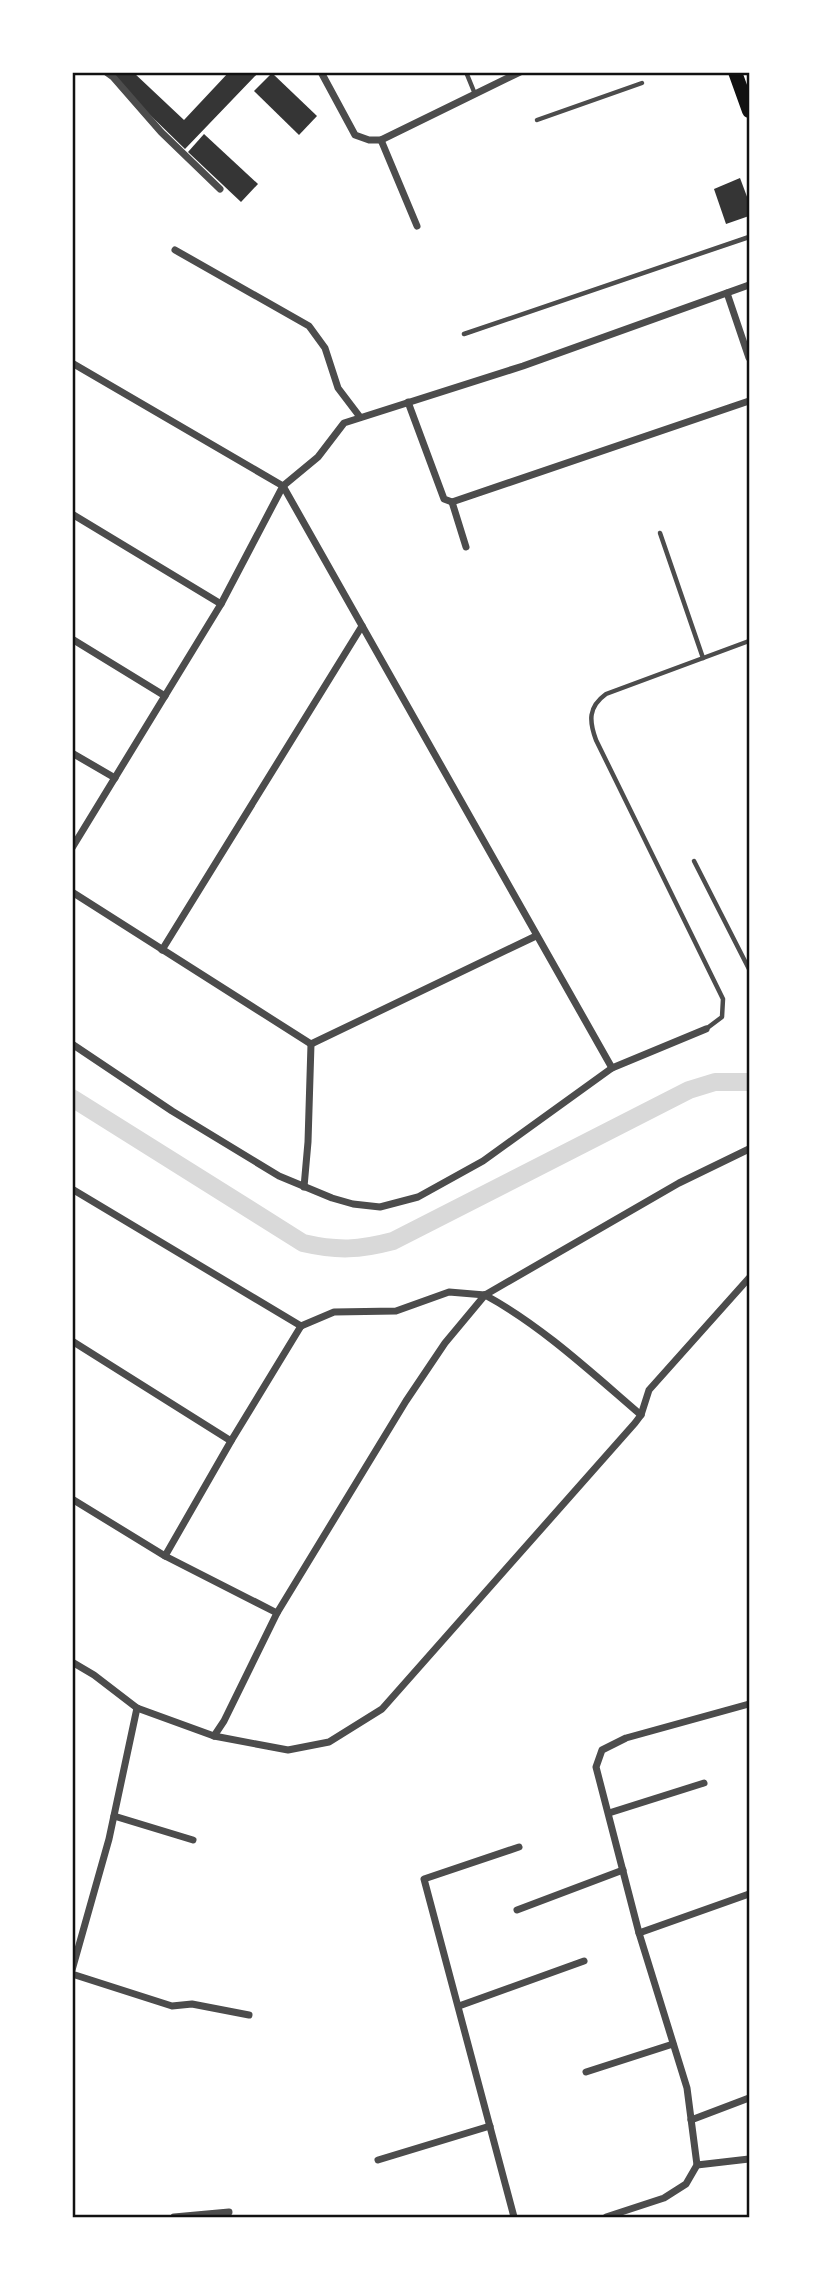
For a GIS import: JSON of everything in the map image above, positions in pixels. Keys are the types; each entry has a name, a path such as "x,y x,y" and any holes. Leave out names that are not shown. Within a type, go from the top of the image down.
{"main road":[{"path":"735,72 749,111"}],"street":[{"path":"106,72 161,132 220,189"},
{"path":"321,72 355,135 369,140 381,140 520,72"},
{"path":"381,140 417,226"},
{"path":"175,250 309,326 326,348 338,388 360,418"},
{"path":"72,848 221,604 283,486 318,457 344,424 523,366 749,285"},
{"path":"727,293 749,358"},
{"path":"72,363 283,486 612,1068"},
{"path":"408,402 444,499 452,502 749,401"},
{"path":"452,502 466,547"},
{"path":"72,514 221,604"},
{"path":"162,950 362,626"},
{"path":"72,639 165,696"},
{"path":"72,753 115,778"},
{"path":"72,892 311,1044"},
{"path":"311,1044 536,936"},
{"path":"72,1044 172,1111 279,1176 332,1198 380,1207 418,1197 483,1161 612,1068 706,1029"},
{"path":"304,1187 311,1044"},
{"path":"214,1736 277,1613 406,1401 445,1343 485,1295 679,1183 749,1149"},
{"path":"72,1189 301,1326"},
{"path":"72,1662 137,1708 214,1736 288,1750 329,1742 382,1709 641,1415 649,1390 749,1278"},
{"path":"165,1556 301,1326 334,1312 396,1311 449,1292 485,1295 505,1306 580,1362 641,1415"},
{"path":"72,1340 231,1441"},
{"path":"72,1499 165,1556 277,1613"},
{"path":"606,2217 664,2198 686,2184 698,2165 687,2088 639,1933 596,1767 602,1750 626,1738 749,1704"},
{"path":"137,1708 114,1816 72,1972 172,2006 192,2004 249,2015"},
{"path":"609,1813 704,1783"},
{"path":"114,1816 193,1840"},
{"path":"514,2217 424,1879 519,1847"},
{"path":"517,1910 623,1870"},
{"path":"639,1933 749,1895"},
{"path":"459,2006 584,1961"},
{"path":"586,2073 673,2044"},
{"path":"691,2120 749,2098"},
{"path":"378,2161 490,2126"},
{"path":"698,2165 749,2159"},
{"path":"174,2217 229,2212"}],"lane":[{"path":"466,72 475,94"},
{"path":"537,120 642,83"},
{"path":"464,334 749,237"},
{"path":"660,533 703,658"},
{"path":"706,1029 722,1017 723,999 596,740 590,720 594,705 606,694 749,641"},
{"path":"694,861 749,969"}],"building":[{"path":"106,72 133,72 184,120 229,72 259,72 185,149"},
{"path":"272,73 317,116 299,135 254,91"},
{"path":"204,134 258,184 241,202 188,152"},
{"path":"740,178 749,202 749,216 726,224 714,189"}],"waterway":[{"path":"72,1098 303,1243 348,1248 393,1241 689,1090 715,1082 749,1082"}]}
